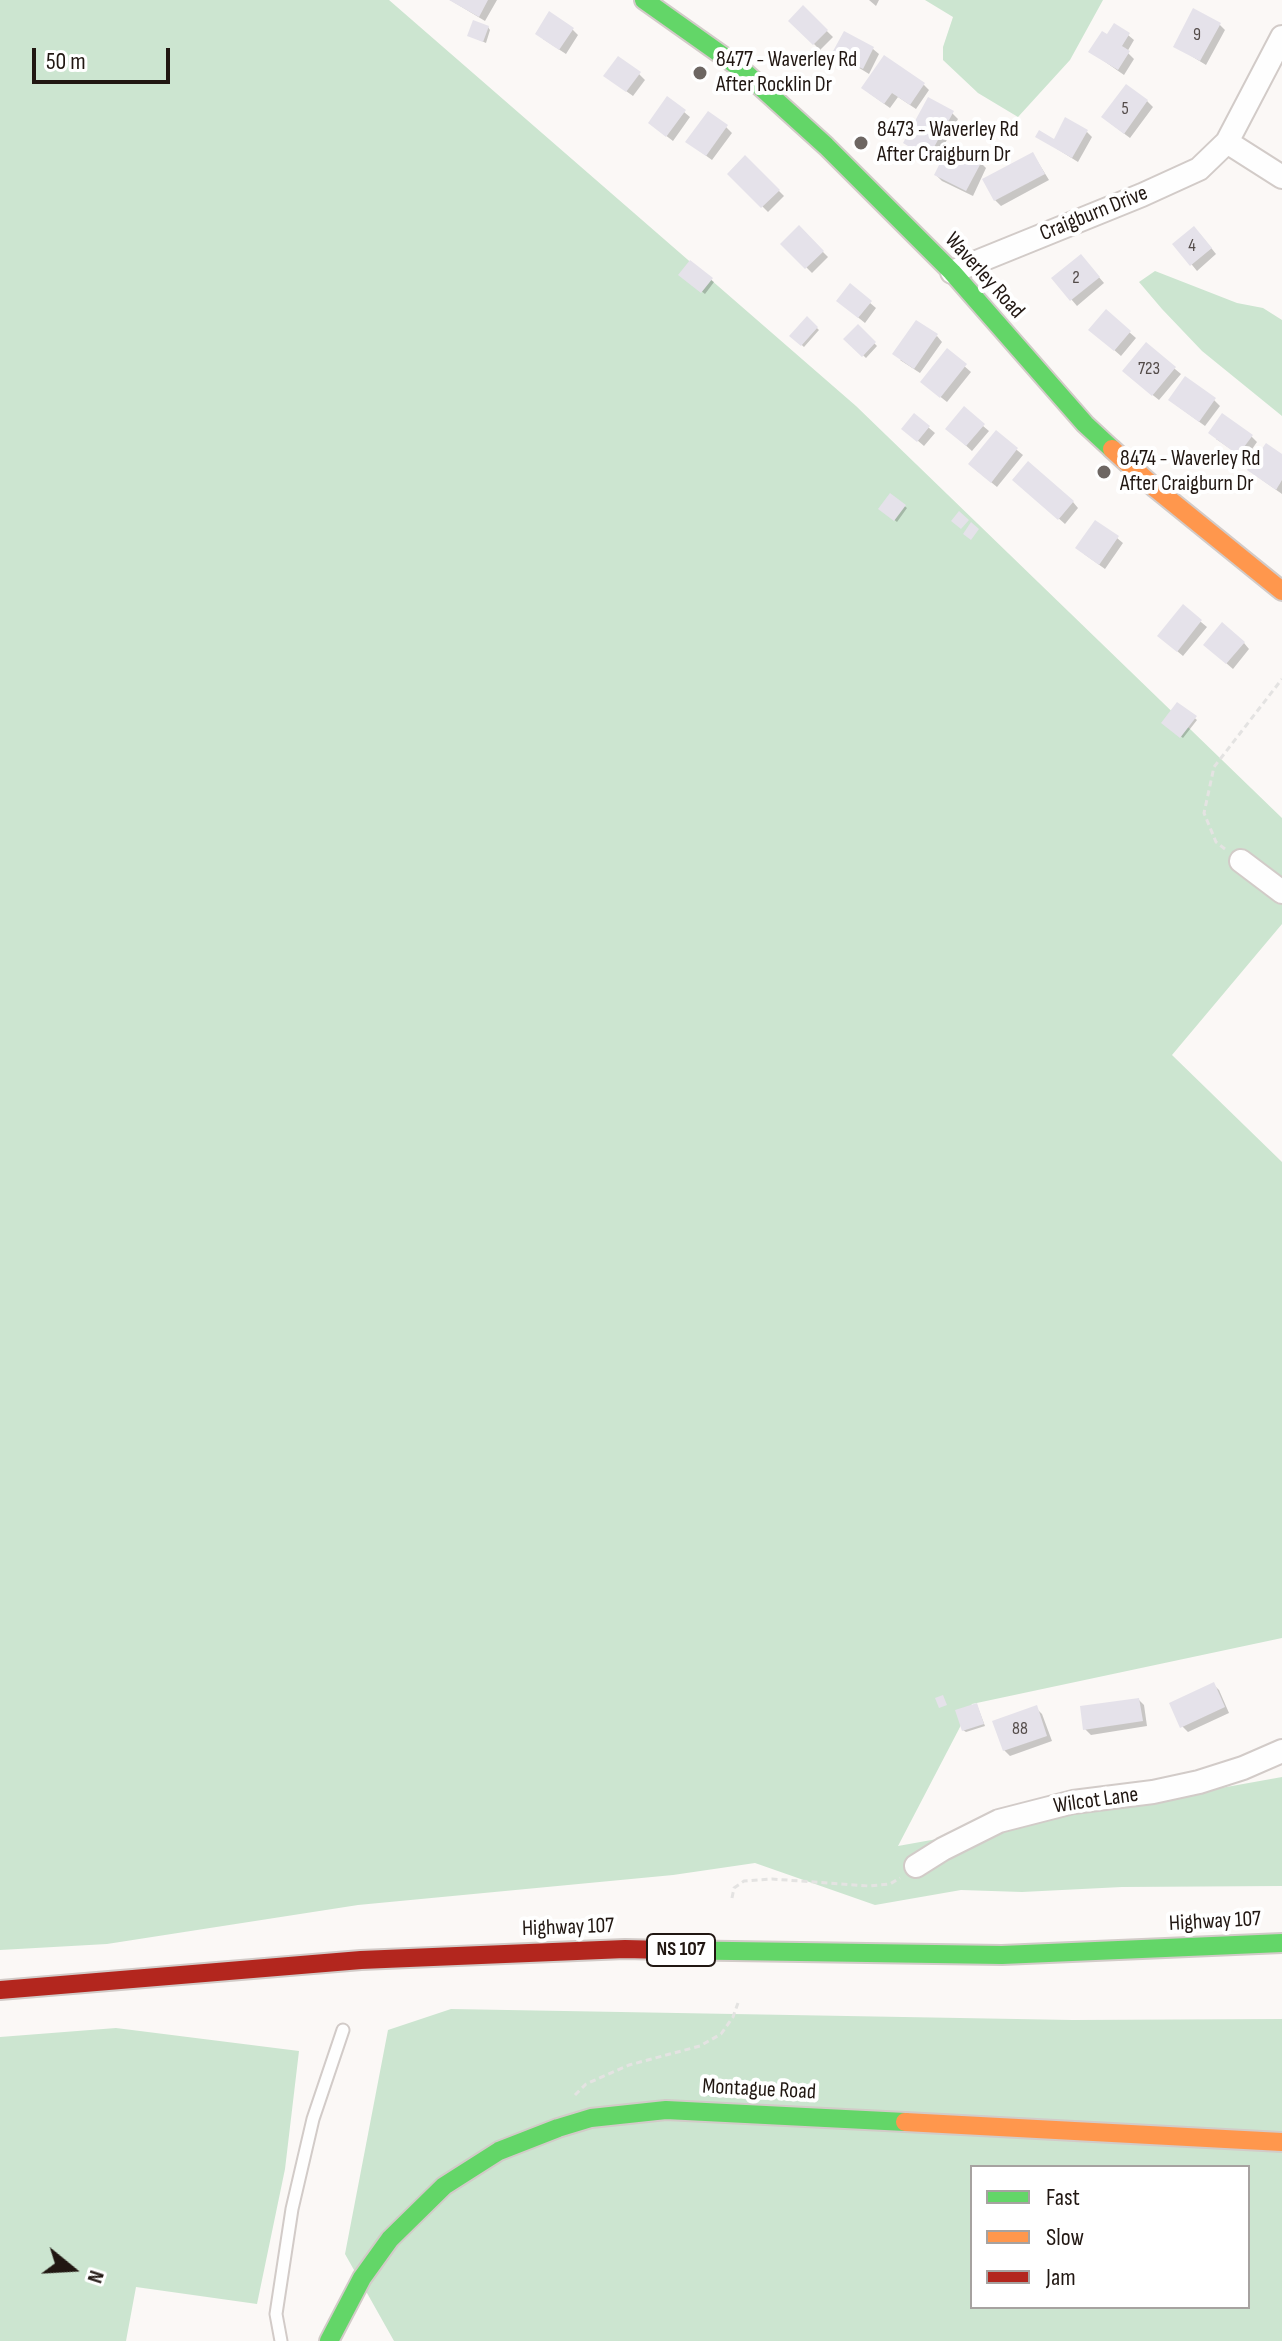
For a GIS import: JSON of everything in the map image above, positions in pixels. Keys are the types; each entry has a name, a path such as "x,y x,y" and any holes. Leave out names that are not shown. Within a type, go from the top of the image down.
{"main road":[{"name":"Waverley Road","path":"644,0 740,68 826,146 952,272 1085,424 1155,488 1282,591"},
{"path":"1002,1955 1235,1926"},
{"name":"Highway 107","path":"0,1990 361,1960 625,1949 1002,1955 1282,1943"},
{"path":"1002,1955 1099,1964 1221,1964"},
{"name":"Montague Road","path":"329,2341 362,2278 390,2239 444,2186 499,2151 591,2118 666,2110 730,2112 1282,2142"}],"street":[{"name":"Craigburn Drive","path":"952,272 1187,175 1210,161 1227,142 1282,37"},
{"path":"1227,142 1282,177"},
{"path":"1241,861 1282,892"},
{"name":"Wilcot Lane","path":"916,1866 999,1821 1073,1802 1176,1788 1232,1772 1282,1751"}],"lane":[{"path":"281,2341 276,2314 292,2209 313,2119 343,2030"}],"path":[{"path":"1241,861 1216,842 1205,821 1207,790 1214,767 1282,679"},
{"path":"732,1898 734,1888 744,1881 772,1879 869,1886 890,1884 916,1866"},
{"path":"566,2105 586,2084 629,2065 700,2046 721,2034 738,2003"}],"green space":[{"path":"0,0 389,0 856,406 1282,818 1282,924 1172,1055 1282,1162 1282,1638 972,1704 898,1846 1282,1777 1282,1886 1122,1887 1022,1892 961,1890 875,1905 755,1863 673,1875 358,1905 107,1944 0,1950"},
{"path":"925,0 1103,0 1070,60 1018,117 978,93 943,60 943,47 953,17"},
{"path":"1155,271 1237,303 1263,308 1282,320 1282,416 1202,351 1162,309 1139,282"},
{"path":"451,2009 1073,2020 1282,2019 1282,2341 394,2341 345,2254 388,2030"},
{"path":"116,2028 299,2051 285,2169 257,2304 136,2287 126,2341 0,2341 0,2037"}],"building":[{"path":"449,0 488,0 479,17"},
{"path":"803,5 828,30 813,45 788,21"},
{"path":"1193,8 1221,23 1200,61 1173,47"},
{"path":"549,11 574,28 559,50 535,34"},
{"path":"473,20 489,26 483,42 467,36"},
{"path":"1114,23 1130,33 1122,46 1130,51 1118,70 1088,52 1102,31 1107,34"},
{"path":"844,31 874,47 863,69 832,53"},
{"path":"884,55 925,83 910,105 892,93 884,104 861,88"},
{"path":"618,56 641,72 626,92 603,76"},
{"path":"1126,84 1148,100 1124,134 1101,117"},
{"path":"667,96 686,110 666,137 648,123"},
{"path":"928,97 954,111 928,158 903,143"},
{"path":"708,111 728,125 706,156 685,142"},
{"path":"1065,117 1088,130 1072,158 1035,137 1039,130 1054,139"},
{"path":"949,145 982,161 966,191 934,175"},
{"path":"1033,152 1045,174 994,201 982,179"},
{"path":"745,155 780,190 761,208 727,174"},
{"path":"799,225 824,251 805,269 780,244"},
{"path":"1194,226 1212,248 1190,266 1172,244"},
{"path":"1081,254 1100,277 1070,301 1051,278"},
{"path":"690,260 713,278 701,293 678,275"},
{"path":"850,283 872,301 858,318 836,301"},
{"path":"1106,309 1131,331 1114,351 1088,330"},
{"path":"807,316 818,327 801,346 789,336"},
{"path":"916,320 938,334 914,369 892,354"},
{"path":"858,324 876,342 862,357 843,339"},
{"path":"1146,342 1176,367 1152,396 1122,371"},
{"path":"947,348 967,364 940,398 920,382"},
{"path":"1185,376 1216,398 1199,422 1168,400"},
{"path":"964,406 985,424 966,446 945,429"},
{"path":"914,413 930,426 917,442 901,429"},
{"path":"1222,413 1253,435 1238,455 1208,433"},
{"path":"996,430 1018,448 991,483 968,464"},
{"path":"1266,443 1282,454 1282,480 1276,490 1247,470"},
{"path":"1028,461 1074,501 1058,520 1012,480"},
{"path":"890,493 906,505 894,521 878,509"},
{"path":"959,511 969,520 961,529 951,521"},
{"path":"1095,520 1119,536 1099,565 1075,548"},
{"path":"971,522 979,529 971,540 963,534"},
{"path":"1183,604 1202,620 1177,652 1157,636"},
{"path":"1222,622 1245,642 1226,664 1203,645"},
{"path":"1177,702 1197,716 1180,738 1161,723"},
{"path":"1214,1682 1225,1707 1180,1728 1169,1703"},
{"path":"943,1695 947,1705 939,1708 935,1698"},
{"path":"1139,1698 1143,1721 1083,1730 1080,1706"},
{"path":"977,1703 984,1724 962,1731 955,1710"},
{"path":"1037,1705 1047,1736 1003,1751 992,1721"}],"traffic: fast":[{"path":"644,0 740,68 826,146 952,272 1085,424 1112,449"},
{"path":"665,1950 1002,1955 1282,1943"},
{"path":"329,2341 362,2278 390,2239 444,2186 499,2151 558,2128 591,2118 666,2110 905,2122"}],"traffic: slow":[{"path":"1112,449 1282,591"},
{"path":"905,2122 1282,2142"}],"traffic: jam":[{"path":"0,1990 361,1960 665,1950"}],"place":[{"name":"8477 - Waverley Rd After Rocklin Dr","path":"700,73"},
{"name":"8473 - Waverley Rd After Craigburn Dr","path":"861,143"},
{"name":"8474 - Waverley Rd After Craigburn Dr","path":"1104,472"}]}
